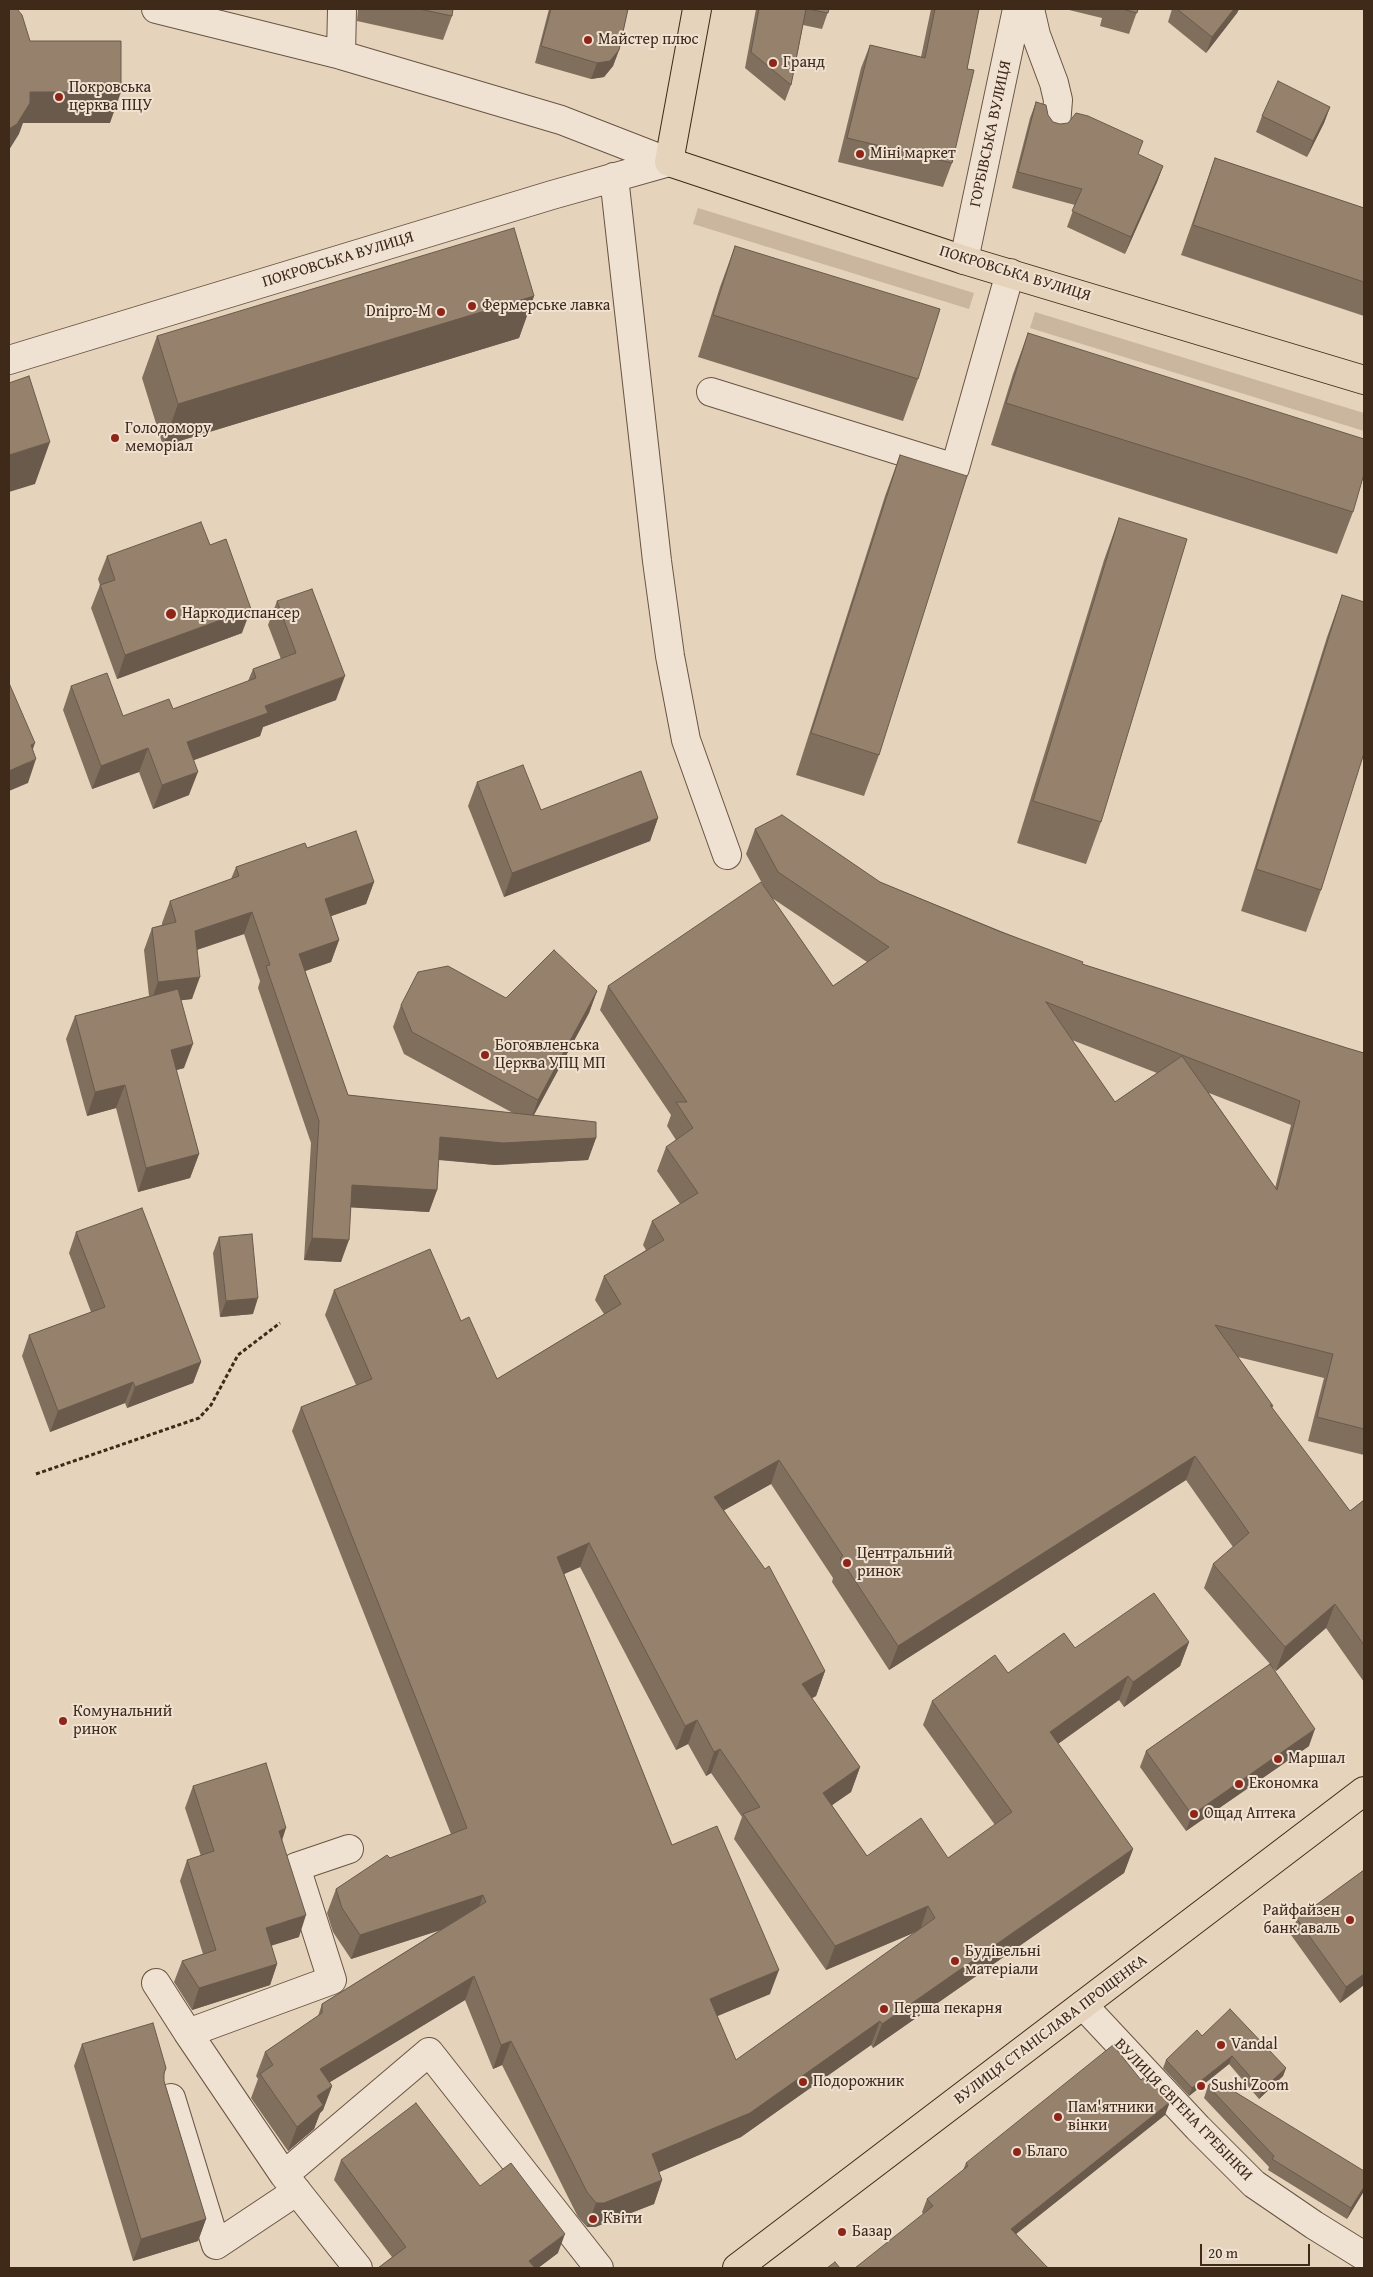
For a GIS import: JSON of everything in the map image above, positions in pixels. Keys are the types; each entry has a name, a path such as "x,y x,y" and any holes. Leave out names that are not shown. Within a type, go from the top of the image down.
{"main road":[{"path":"669,162 697,9"},
{"name":"ПОКРОВСЬКА ВУЛИЦЯ","path":"669,162 964,260 1364,380"},
{"name":"ВУЛИЦЯ СТАНІСЛАВА ПРОЩЕНКА","path":"737,2268 1364,1791"}],"street":[{"name":"ПОКРОВСЬКА ВУЛИЦЯ","path":"156,9 341,55 561,120 669,162"},
{"path":"341,55 342,9"},
{"name":"ГОРБІВСЬКА ВУЛИЦЯ","path":"964,260 1018,9"},
{"path":"1030,9 1036,34 1054,83 1058,100 1056,126"},
{"name":"ПОКРОВСЬКА ВУЛИЦЯ","path":"9,360 669,162"},
{"path":"614,177 657,561 670,656 686,740 727,855"},
{"path":"711,392 955,468 1010,273"},
{"path":"188,2033 332,1980 296,1867 350,1849"},
{"path":"156,1983 290,2183 358,2268"},
{"name":"ВУЛИЦЯ ЄВГЕНА ГРЕБІНКИ","path":"1083,2006 1198,2128 1254,2184 1364,2256"},
{"path":"171,2098 216,2245 290,2183 429,2052 600,2268"}],"path":[{"path":"36,1474 198,1418 211,1405 238,1355 280,1323"}],"shaded area":[{"path":"698,208 974,293 969,309 693,224"},
{"path":"1035,312 1364,413 1364,431 1030,328"}],"building":[{"path":"9,9 17,9 22,15 30,41 121,41 121,92 30,92 30,103 17,124 9,129"},
{"path":"419,9 453,9 452,16"},
{"path":"551,9 628,9 619,50 610,61 597,63 541,46"},
{"path":"759,9 806,9 791,85 751,52"},
{"path":"808,9 829,9 828,13"},
{"path":"935,9 979,9 967,69 974,70 952,163 847,138 870,45 925,58"},
{"path":"1122,9 1138,9 1137,13"},
{"path":"1177,9 1234,9 1212,37"},
{"path":"1278,81 1330,107 1313,141 1262,116"},
{"path":"1036,102 1046,105 1048,115 1053,122 1060,124 1068,123 1076,113 1088,116 1143,141 1138,154 1163,166 1131,237 1072,211 1082,189 1018,172"},
{"path":"1215,158 1364,208 1364,282 1193,225"},
{"path":"514,228 534,296 178,404 157,336"},
{"path":"735,246 940,309 918,379 713,315"},
{"path":"1028,333 1364,439 1364,474 1353,512 1006,403"},
{"path":"29,376 50,442 9,455 9,383"},
{"path":"900,455 967,476 879,755 811,733"},
{"path":"1119,518 1187,539 1101,822 1033,801"},
{"path":"201,522 210,545 226,539 251,609 125,655 100,585 115,580 107,556"},
{"path":"312,589 345,676 265,706 268,713 187,742 198,772 162,785 148,748 101,766 71,686 107,673 123,716 169,699 173,709 256,678 253,669 296,653 277,601"},
{"path":"1342,595 1364,602 1364,753 1321,890 1256,869"},
{"path":"9,683 35,743 31,745 36,759 9,771"},
{"path":"523,765 541,810 641,771 658,818 512,873 477,782"},
{"name":"Центральний ринок","path":"782,815 880,882 1001,932 1083,962 1082,964 1364,1053 1364,1429 1317,1417 1333,1354 1215,1325 1273,1406 1270,1405 1350,1511 1364,1500 1364,1645 1335,1604 1285,1647 1213,1564 1249,1533 1195,1456 898,1646 840,1558 843,1556 779,1460 714,1497 765,1569 769,1566 825,1671 802,1684 860,1767 823,1793 867,1856 921,1818 948,1858 1012,1812 932,1701 995,1655 1008,1673 1064,1633 1075,1648 1154,1593 1189,1642 1133,1682 1128,1676 1050,1732 1133,1849 882,2024 880,2021 750,2113 652,2154 662,2180 604,2203 596,2203 587,2192 511,2041 501,2045 474,1976 320,2069 332,2086 317,2096 323,2105 297,2127 260,2074 273,2065 265,2052 322,2013 322,2004 486,1902 483,1895 360,1935 342,1908 336,1889 387,1855 390,1858 467,1828 301,1407 372,1379 334,1290 430,1249 461,1321 469,1317 497,1379 621,1304 604,1276 664,1240 652,1221 698,1193 666,1147 693,1128 676,1102 687,1102 608,986 761,882 833,986 889,947 778,872 755,829","holes":["1046,1002 1300,1101 1277,1190 1182,1056 1115,1102","589,1543 685,1726 697,1720 714,1752 720,1749 760,1807 743,1814 835,1946 928,1906 935,1918 736,2060 710,1999 779,1970 717,1826 672,1845 557,1557"]},
{"path":"356,831 374,882 325,899 339,940 299,954 348,1095 596,1122 596,1138 503,1143 440,1137 437,1190 352,1185 349,1240 312,1238 319,1121 266,966 270,965 252,912 195,931 200,977 158,982 152,928 176,922 170,901 239,876 236,867 305,843 307,848"},
{"path":"554,950 597,991 538,1100 412,1032 401,1005 418,972 448,966 506,998"},
{"path":"178,989 193,1044 171,1050 199,1154 146,1168 125,1085 95,1092 75,1016"},
{"path":"142,1208 201,1362 135,1387 133,1382 58,1411 29,1335 105,1307 76,1232"},
{"path":"252,1234 258,1298 226,1301 219,1237"},
{"path":"1270,1664 1315,1729 1192,1815 1146,1751"},
{"path":"266,1763 286,1828 279,1831 306,1915 266,1928 277,1964 199,1988 182,1961 216,1950 187,1860 214,1851 193,1786"},
{"path":"1364,1870 1364,1974 1346,1987 1297,1919"},
{"path":"1230,2009 1286,2068 1262,2090 1232,2056 1192,2088 1166,2060 1197,2030 1202,2036"},
{"path":"153,2023 166,2068 164,2081 206,2219 141,2239 82,2044"},
{"path":"1113,2045 1141,2080 1145,2076 1170,2102 1011,2229 1049,2268 855,2268 933,2206 927,2199 968,2166 966,2163"},
{"path":"1214,2079 1364,2171 1364,2187 1351,2208 1272,2159 1274,2156 1208,2086"},
{"path":"416,2103 480,2186 511,2163 565,2234 529,2261 535,2268 378,2268 406,2247 341,2160"},
{"path":"835,2262 840,2268 827,2268"}],"place":[{"name":"Майстер плюс","path":"588,40"},
{"name":"Гранд","path":"773,63"},
{"name":"Покровська церква ПЦУ","path":"59,97"},
{"name":"Міні маркет","path":"860,154"},
{"name":"Фермерське лавка","path":"472,306"},
{"name":"Dnipro-M","path":"441,312"},
{"name":"Голодомору меморіал","path":"115,438"},
{"name":"Наркодиспансер","path":"171,614"},
{"name":"Богоявленська Церква УПЦ МП","path":"485,1055"},
{"name":"Центральний ринок","path":"847,1563"},
{"name":"Комунальний ринок","path":"63,1721"},
{"name":"Маршал","path":"1278,1759"},
{"name":"Економка","path":"1239,1784"},
{"name":"Ощад Аптека","path":"1194,1814"},
{"name":"Райфайзен банк аваль","path":"1350,1920"},
{"name":"Будівельні матеріали","path":"955,1961"},
{"name":"Перша пекарня","path":"884,2009"},
{"name":"Vandal","path":"1221,2045"},
{"name":"Подорожник","path":"803,2082"},
{"name":"Sushi Zoom","path":"1201,2086"},
{"name":"Пам'ятники вінки","path":"1058,2117"},
{"name":"Благо","path":"1017,2152"},
{"name":"Квіти","path":"593,2219"},
{"name":"Базар","path":"842,2232"}]}
